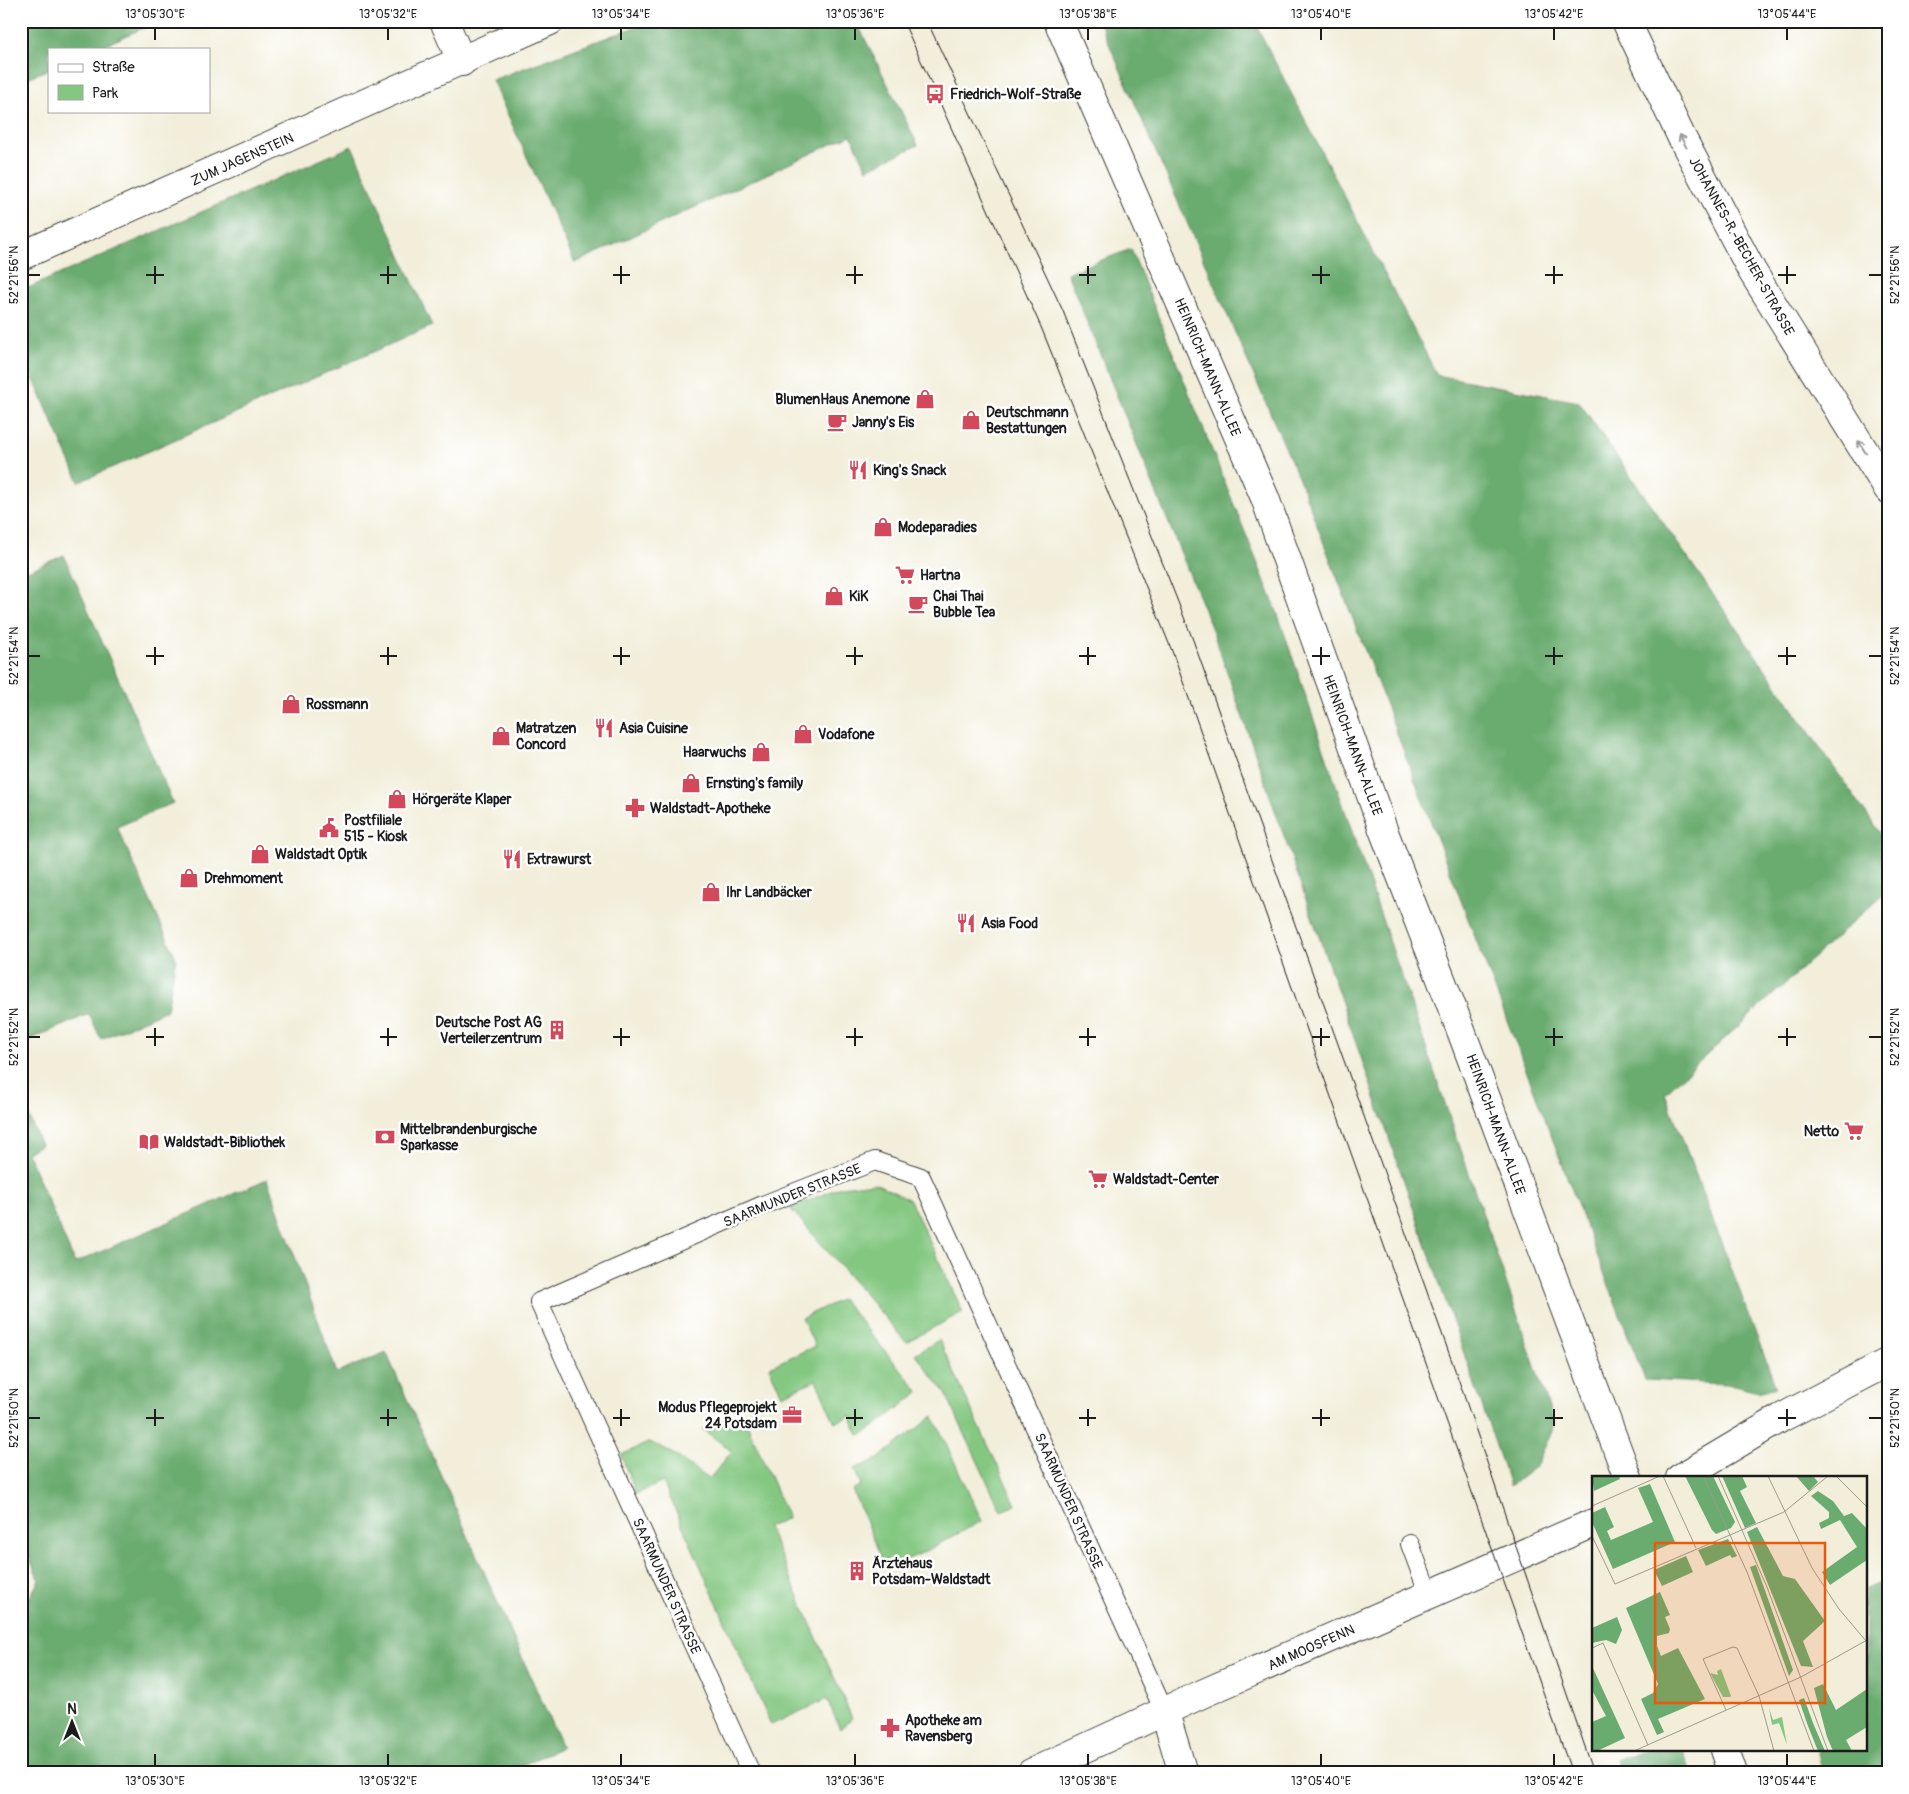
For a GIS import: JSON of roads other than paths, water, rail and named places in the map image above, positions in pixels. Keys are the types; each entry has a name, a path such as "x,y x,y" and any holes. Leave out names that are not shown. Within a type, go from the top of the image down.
{"street":[{"path":"444,21 462,62 550,21"},
{"name":"HEINRICH-MANN-ALLEE","path":"1058,21 1265,498 1384,832 1460,1028 1627,1476"},
{"name":"JOHANNES-R.-BECHER-STRASSE","path":"1626,21 1681,136 1752,271 1888,489"},
{"name":"ZUM JAGENSTEIN","path":"21,256 462,62"},
{"path":"1683,1476 1781,1418 1888,1362"},
{"name":"AM MOOSFENN","path":"1031,1773 1165,1713 1204,1693 1592,1523"},
{"name":"SAARMUNDER STRASSE","path":"1165,1713 1183,1773"},
{"path":"1726,1752 1733,1773"}],"lane":[{"name":"SAARMUNDER STRASSE","path":"751,1773 539,1302 763,1205 875,1160 921,1177 1165,1713"},
{"path":"1410,1544 1429,1595"}],"tram line":[{"path":"903,21 1041,327 1172,651 1572,1773"},
{"path":"927,21 1063,311 1193,640 1459,1381 1594,1773"}],"place":[{"name":"Friedrich-Wolf-Straße","path":"935,94"},
{"name":"BlumenHaus Anemone","path":"925,399"},
{"name":"Deutschmann Bestattungen","path":"971,420"},
{"name":"Janny's Eis","path":"837,422"},
{"name":"King's Snack","path":"858,470"},
{"name":"Modeparadies","path":"883,527"},
{"name":"Hartna","path":"905,575"},
{"name":"KiK","path":"834,596"},
{"name":"Chai Thai Bubble Tea","path":"918,604"},
{"name":"Rossmann","path":"291,704"},
{"name":"Asia Cuisine","path":"604,728"},
{"name":"Vodafone","path":"803,734"},
{"name":"Matratzen Concord","path":"501,736"},
{"name":"Haarwuchs","path":"761,752"},
{"name":"Ernsting's family","path":"691,783"},
{"name":"Hörgeräte Klaper","path":"397,799"},
{"name":"Waldstadt-Apotheke","path":"635,808"},
{"name":"Postfiliale 515 - Kiosk","path":"329,828"},
{"name":"Waldstadt Optik","path":"260,854"},
{"name":"Extrawurst","path":"512,859"},
{"name":"Drehmoment","path":"189,878"},
{"name":"Ihr Landbäcker","path":"711,892"},
{"name":"Asia Food","path":"966,923"},
{"name":"Deutsche Post AG Verteilerzentrum","path":"557,1030"},
{"name":"Netto","path":"1854,1131"},
{"name":"Mittelbrandenburgische Sparkasse","path":"385,1137"},
{"name":"Waldstadt-Bibliothek","path":"149,1142"},
{"name":"Waldstadt-Center","path":"1098,1179"},
{"name":"Modus Pflegeprojekt 24 Potsdam","path":"792,1415"},
{"name":"Ärztehaus Potsdam-Waldstadt","path":"857,1571"},
{"name":"Apotheke am Ravensberg","path":"890,1728"}]}
